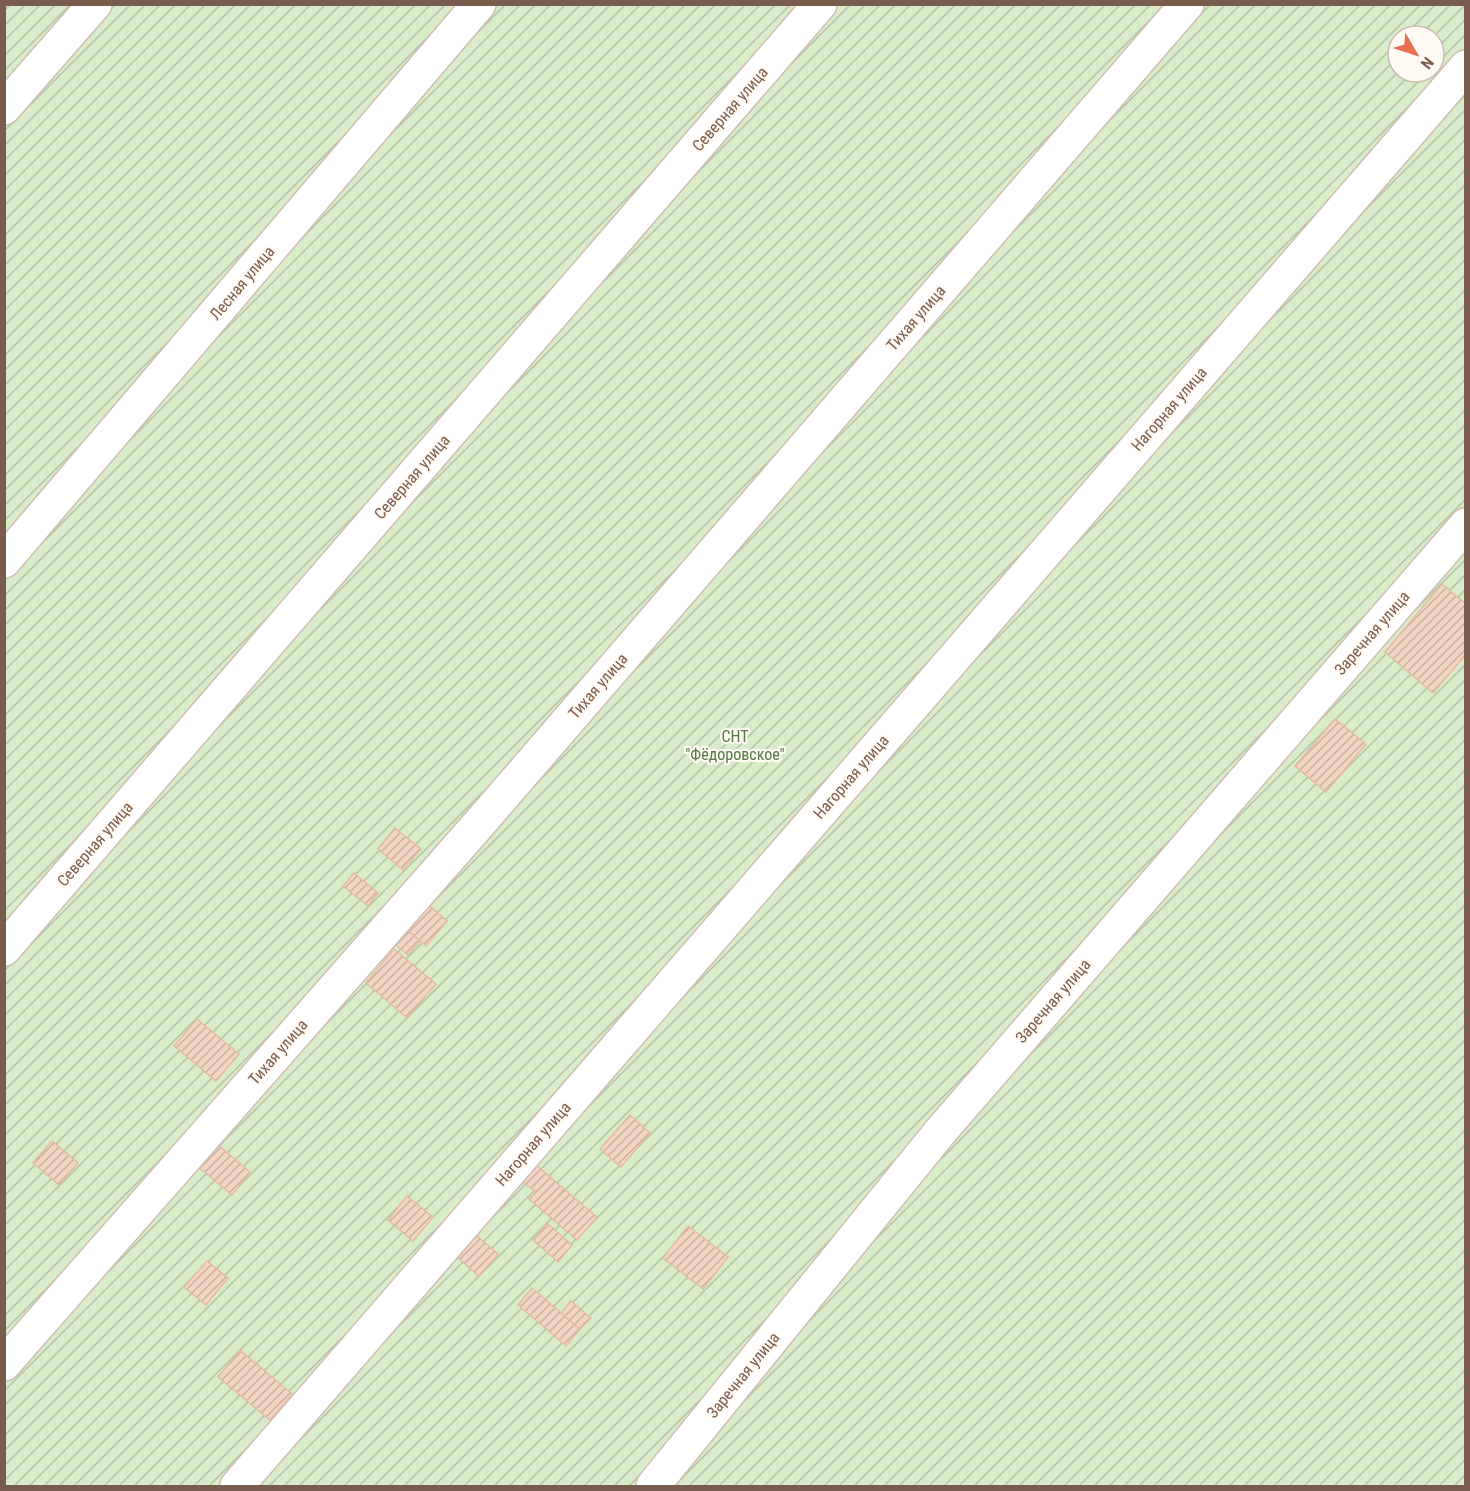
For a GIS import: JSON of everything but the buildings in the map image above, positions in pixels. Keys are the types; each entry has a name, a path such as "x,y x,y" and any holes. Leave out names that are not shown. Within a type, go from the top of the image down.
{"street":[{"path":"4,108 95,4"},
{"name":"Лесная улица","path":"4,561 479,4"},
{"name":"Северная улица","path":"4,949 820,4"},
{"name":"Тихая улица","path":"4,1364 485,817 1187,4"},
{"name":"Нагорная улица","path":"237,1486 1466,67"},
{"name":"Заречная улица","path":"654,1486 940,1132 1466,525"}],"green space":[{"name":"СНТ \"Фёдоровское\"","path":"5,5 1465,5 1465,1486 5,1486"}]}
